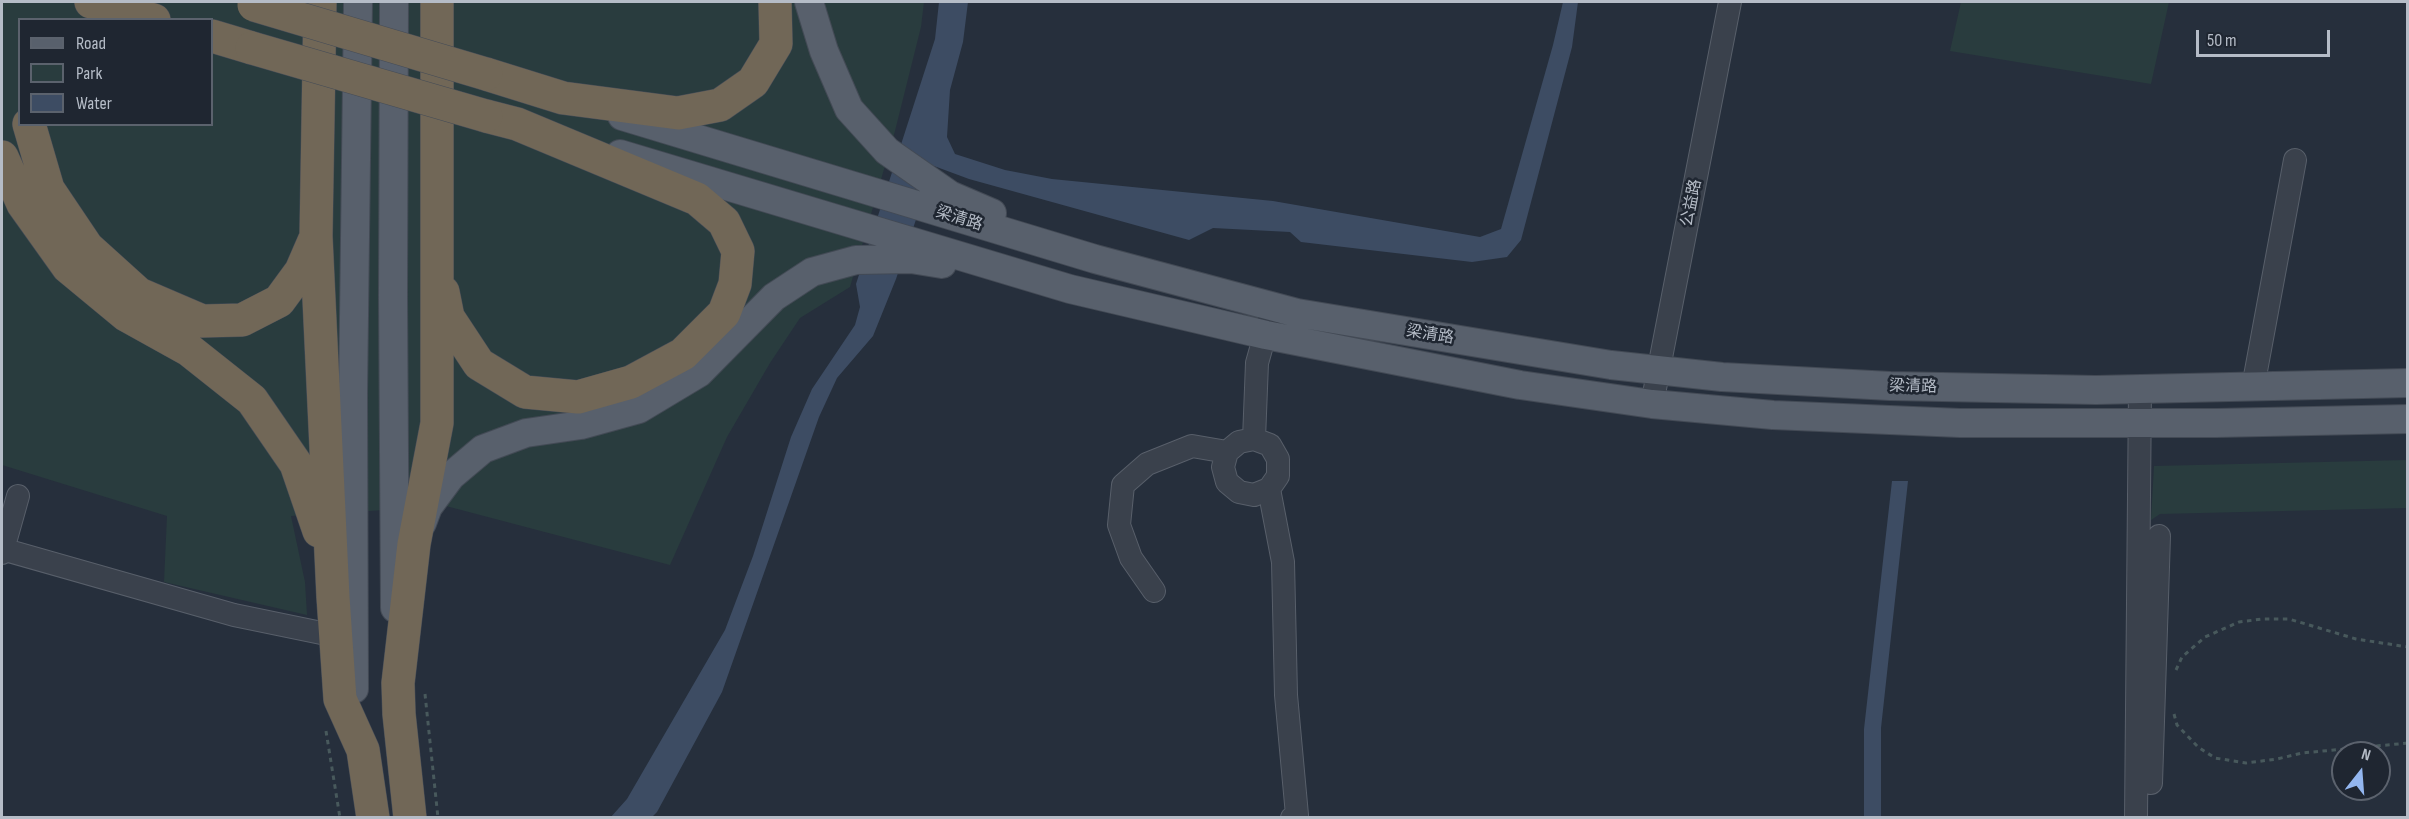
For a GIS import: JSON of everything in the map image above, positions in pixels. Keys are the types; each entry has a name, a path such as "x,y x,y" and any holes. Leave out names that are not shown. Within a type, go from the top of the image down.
{"highway":[{"path":"91,2 147,18"},
{"path":"320,2 316,236 333,597 340,699 363,750 373,818"},
{"path":"410,818 399,714 398,682 414,544 436,423 437,2"},
{"path":"562,98 678,113 720,105 753,82 776,44 775,2"},
{"name":"梁清路","path":"248,3 562,98"},
{"name":"梁清路","path":"228,42 517,124"},
{"path":"435,255 448,317 478,364 525,392 578,397 631,382 683,354 724,313 735,284 738,251 724,222 697,199 517,124"},
{"path":"30,126 48,189 87,248 139,294 202,321 242,321 279,301 301,271 316,236"},
{"path":"2,158 23,204 68,267 126,315 189,350 252,400 296,464 320,532 333,597"}],"main road":[{"path":"358,2 353,395 353,684 363,750"},
{"path":"394,2 393,529 398,682"},
{"path":"809,2 824,51 849,109 888,151 946,204"},
{"name":"梁清路","path":"562,98 863,189 946,204 1095,259 1297,313 1611,364 1722,377 1890,386 2140,389 2408,383"},
{"name":"梁清路","path":"517,124 857,223 1049,283 1266,335 1520,385 1652,404 1773,415 1960,423 2408,419"},
{"path":"414,544 428,507 451,476 483,449 526,433 581,425 639,409 699,372 774,297 812,272 856,260 911,259 1049,283"}],"street":[{"name":"公益路","path":"1652,404 1730,2"},
{"path":"2253,387 2295,160"},
{"path":"1254,439 1257,363 1273,306"},
{"path":"2136,818 2140,389"},
{"path":"1254,439 1270,445 1278,459 1278,476 1269,489 1254,495 1239,492 1227,482 1223,467 1227,452 1239,442 1254,439"},
{"path":"1154,591 1131,558 1119,525 1124,485 1147,464 1192,446 1227,452"},
{"path":"1269,489 1283,562 1286,695 1297,817"},
{"path":"18,496 2,550 234,615 336,636"},
{"path":"2150,818 2159,536"}],"path":[{"path":"2175,671 2182,657 2205,637 2239,622 2262,619 2289,619 2356,639 2408,647"},
{"path":"2173,709 2177,725 2198,747 2215,758 2246,763 2302,753 2408,743"}],"green space":[{"path":"2,2 924,2 921,27 895,131 850,287 800,318 770,363 727,437 670,565 446,506 291,516 305,582 307,615 164,582 167,516 2,465"},
{"path":"1961,2 2169,2 2151,84 1950,51"},
{"path":"2407,460 2407,508 2160,514 2151,520 2154,466"}],"water":[{"path":"939,2 968,2 963,42 950,90 947,137 955,154 1005,170 1052,179 1273,201 1480,237 1501,229 1563,2 1578,2 1572,47 1521,240 1507,257 1472,262 1301,242 1290,232 1213,228 1189,240 969,179 934,166 896,279 873,336 837,378 819,417 722,692 657,812 652,817 610,818 627,799 725,630 753,556 791,437 812,389 855,325 860,307 856,284 935,39"},
{"path":"1892,481 1908,481 1881,728 1881,817 1864,817 1864,729"}]}
